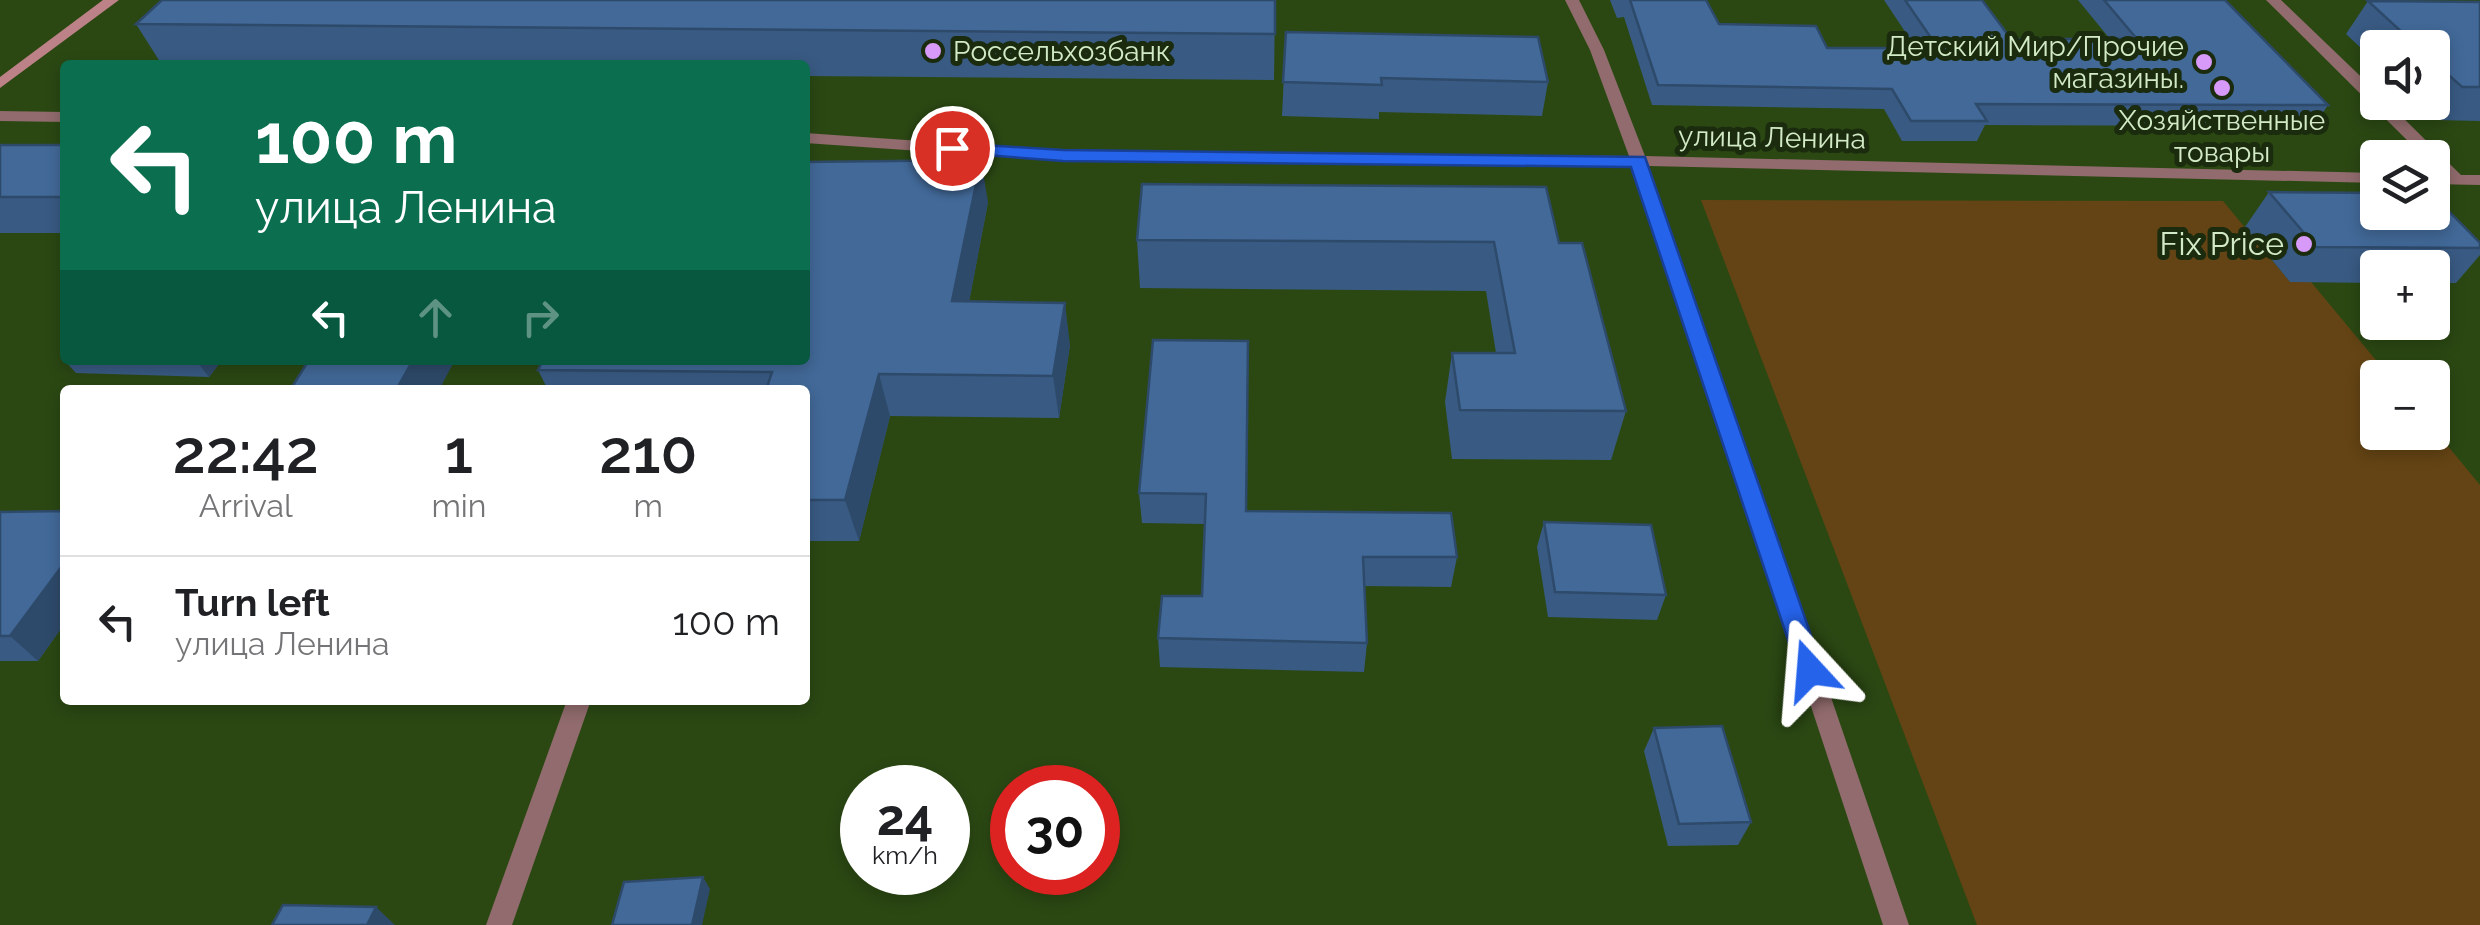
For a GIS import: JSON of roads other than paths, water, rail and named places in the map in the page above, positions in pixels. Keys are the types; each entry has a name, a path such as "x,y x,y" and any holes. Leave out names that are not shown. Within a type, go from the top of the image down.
{"street":[{"path":"0,84 112,0"},
{"path":"1572,0 1597,50 1639,161 1896,925"},
{"path":"2274,0 2360,84"},
{"path":"0,116 60,117"},
{"path":"2396,120 2457,180"},
{"name":"улица Ленина","path":"810,138 1063,156 1639,161 2360,178"},
{"path":"2450,180 2480,180"},
{"path":"500,925 577,705"}],"place":[{"name":"Россельхозбанк","path":"933,51"},
{"name":"Детский Мир/Прочие магазины.","path":"2204,62"},
{"name":"Хозяйственные товары","path":"2222,88"},
{"name":"Fix Price","path":"2304,244"}]}
